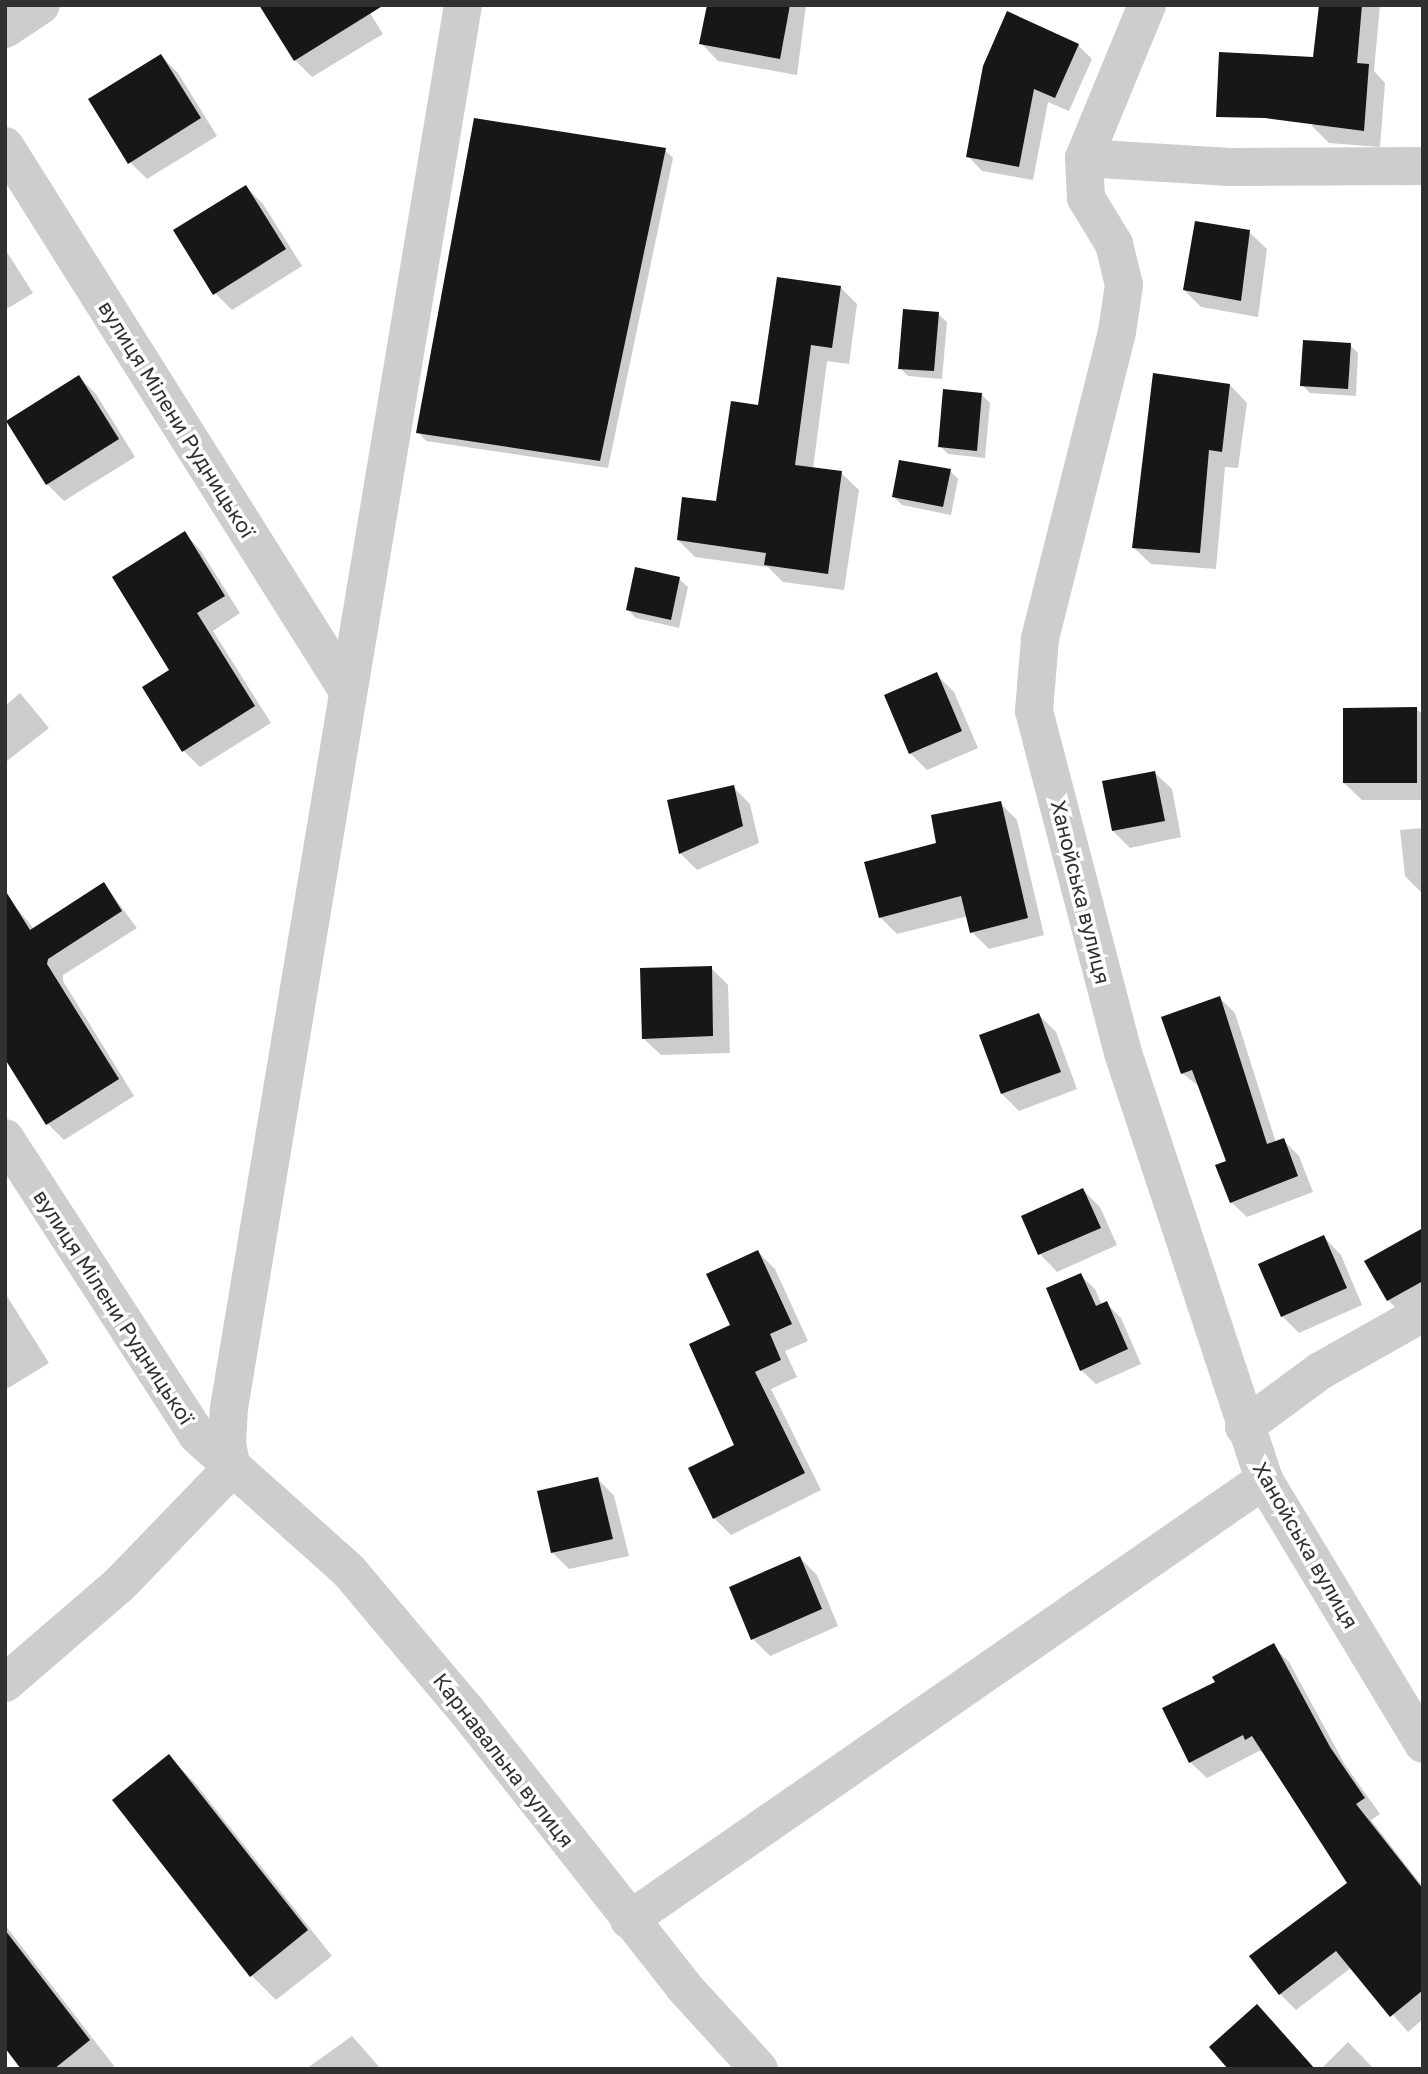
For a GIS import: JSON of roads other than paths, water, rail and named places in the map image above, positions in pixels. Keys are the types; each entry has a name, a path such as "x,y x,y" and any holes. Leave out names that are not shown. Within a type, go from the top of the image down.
{"street":[{"path":"5,29 41,5"},
{"path":"5,1683 119,1585 232,1468 227,1444 229,1408 463,5"},
{"name":"Ханойська вулиця","path":"1147,5 1084,158 1086,198 1114,244 1124,285 1117,332 1040,639 1034,711 1123,1053 1244,1427 1264,1480 1423,1744"},
{"name":"вулиця Мілени Рудницької","path":"5,146 348,691"},
{"path":"1084,158 1230,167 1423,166"},
{"name":"вулиця Мілени Рудницької","path":"5,1138 172,1400 197,1435 232,1468"},
{"path":"1244,1427 1320,1371 1423,1313"},
{"name":"Карнавальна вулиця","path":"232,1468 349,1571 467,1711 629,1920 759,2069"},
{"path":"629,1920 1264,1480"}]}
